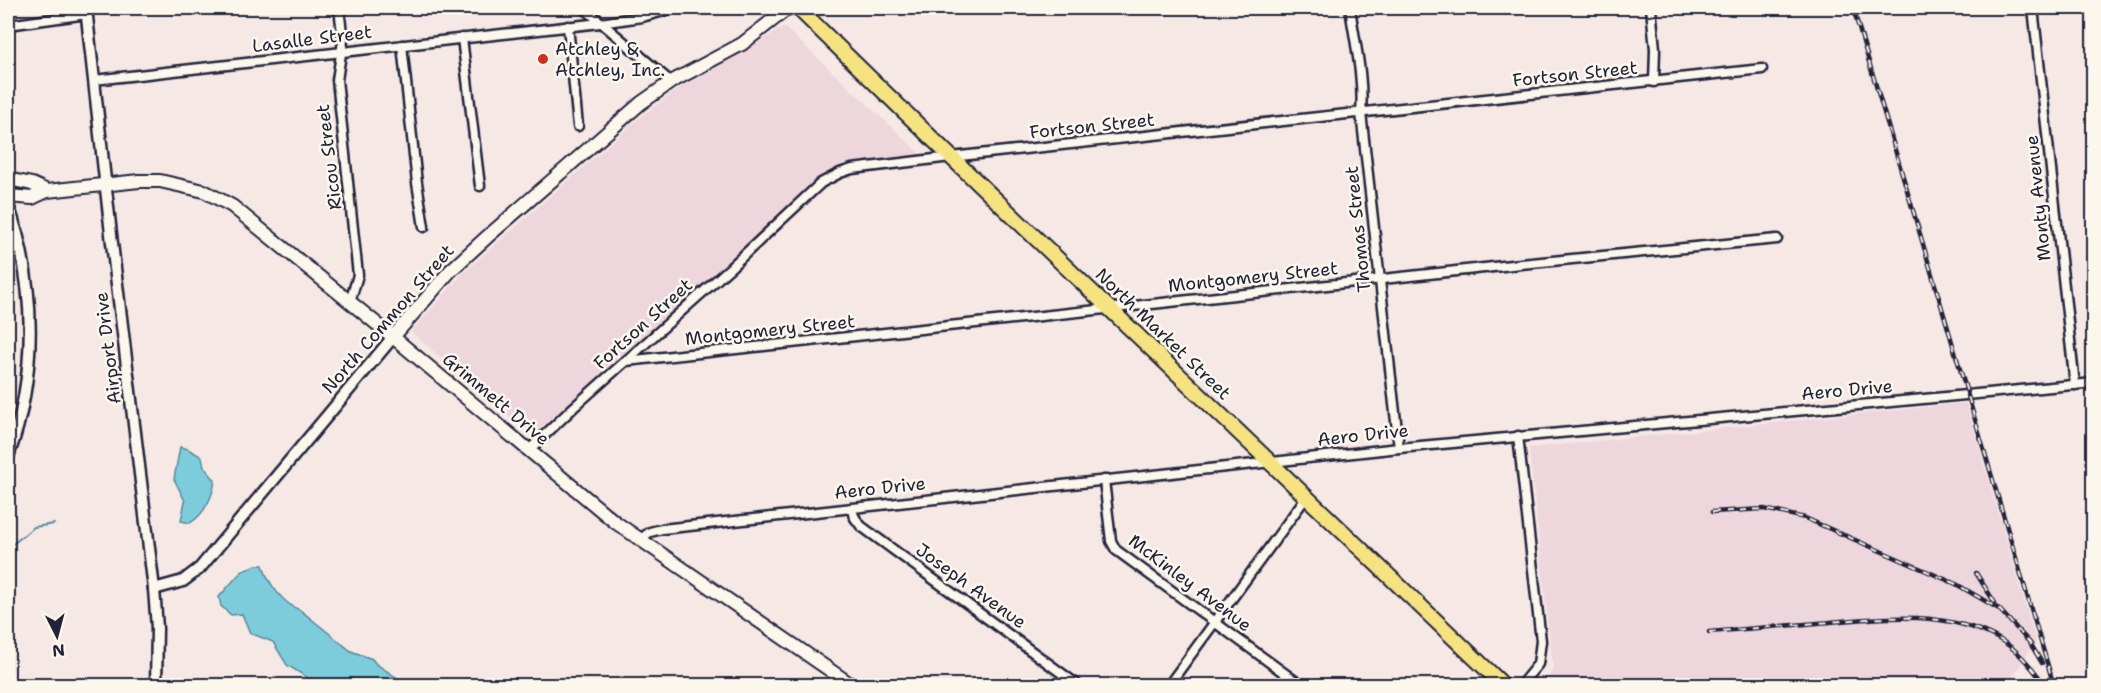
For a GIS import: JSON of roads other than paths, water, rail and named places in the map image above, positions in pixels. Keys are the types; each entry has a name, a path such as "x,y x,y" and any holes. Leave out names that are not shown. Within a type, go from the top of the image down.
{"main road":[{"name":"North Common Street","path":"393,337 450,271 641,103 671,82 742,44 788,8"},
{"name":"North Market Street","path":"798,8 951,158 1112,309 1504,686"},
{"path":"8,179 32,184 47,191"},
{"name":"Grimmett Drive","path":"8,196 32,198 47,191 105,184 160,181 204,191 232,206 639,540 853,686"}],"street":[{"name":"Ricou Street","path":"339,8 343,41 337,80 358,275 350,302"},
{"path":"584,8 671,82"},
{"name":"Lasalle Street","path":"94,80 642,17 675,8"},
{"name":"Thomas Street","path":"1350,8 1362,88 1361,113 1399,448"},
{"path":"1651,8 1655,49 1654,82"},
{"name":"Monty Avenue","path":"2033,8 2075,385"},
{"path":"8,25 86,11"},
{"name":"Airport Drive","path":"86,11 154,589 157,628 156,686"},
{"path":"568,26 578,126"},
{"path":"462,38 480,186"},
{"path":"402,45 424,227"},
{"name":"Fortson Street","path":"529,450 828,178 852,169 1762,69"},
{"path":"8,205 21,251 30,306 28,370 17,432 8,457"},
{"name":"Montgomery Street","path":"626,361 1380,279 1777,239"},
{"name":"North Common Street","path":"154,589 183,580 200,568 393,337"},
{"name":"Aero Drive","path":"639,540 650,532 662,529 1269,461 2094,383"},
{"path":"1518,436 1541,641 1538,664 1520,686"},
{"name":"McKinley Avenue","path":"1104,480 1111,541 1116,550 1302,686"},
{"path":"1168,686 1307,496"},
{"name":"Joseph Avenue","path":"851,508 861,526 1078,686"}],"water":[{"path":"180,447 202,457 204,467 215,480 207,504 200,515 190,523 181,521 185,501 174,479"},
{"path":"256,565 263,565 272,585 288,603 351,651 372,659 408,685 319,685 287,665 273,642 250,633 242,614 231,615 221,606 219,597 241,572"}],"waterway":[{"path":"8,548 34,527 54,524"}],"railway":[{"path":"1853,8 2054,686"},
{"path":"1712,512 1764,509 1805,518 1956,584 1999,609 2030,643 2042,663"},
{"path":"1976,573 1995,603"},
{"path":"1709,632 1863,619 1932,619 1976,629 2005,642 2024,659 2046,686"}],"place":[{"name":"Atchley & Atchley, Inc.","path":"543,59"}]}
